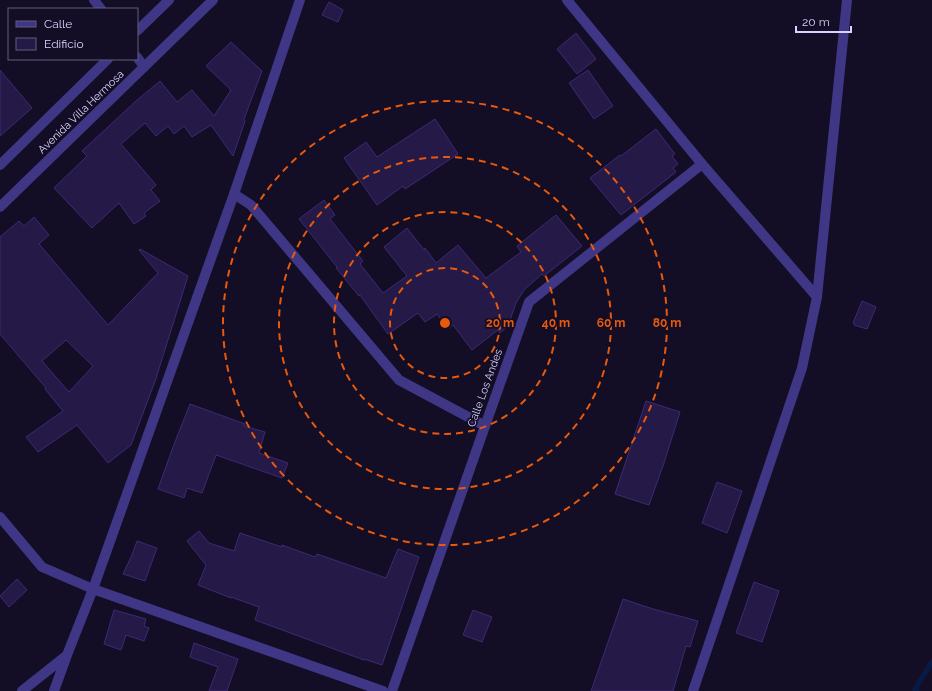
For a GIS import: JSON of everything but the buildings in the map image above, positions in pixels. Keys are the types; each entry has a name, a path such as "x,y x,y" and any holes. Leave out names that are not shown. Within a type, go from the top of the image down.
{"street":[{"path":"94,0 100,8"},
{"path":"138,30 169,0"},
{"name":"Avenida Villa Hermosa","path":"0,207 213,0"},
{"path":"54,691 93,589 234,194 300,0"},
{"path":"567,0 702,164 817,297"},
{"path":"693,691 802,368 817,297 846,0"},
{"path":"138,58 144,67"},
{"name":"Avenida Villa Hermosa","path":"0,165 107,60"},
{"name":"Calle Los Andes","path":"392,691 529,302 702,164"},
{"path":"234,194 251,205 398,380 485,426"},
{"path":"0,517 42,567 93,589 383,691"},
{"path":"22,691 67,655"}],"waterway":[{"path":"917,691 915,689 932,662"}]}
